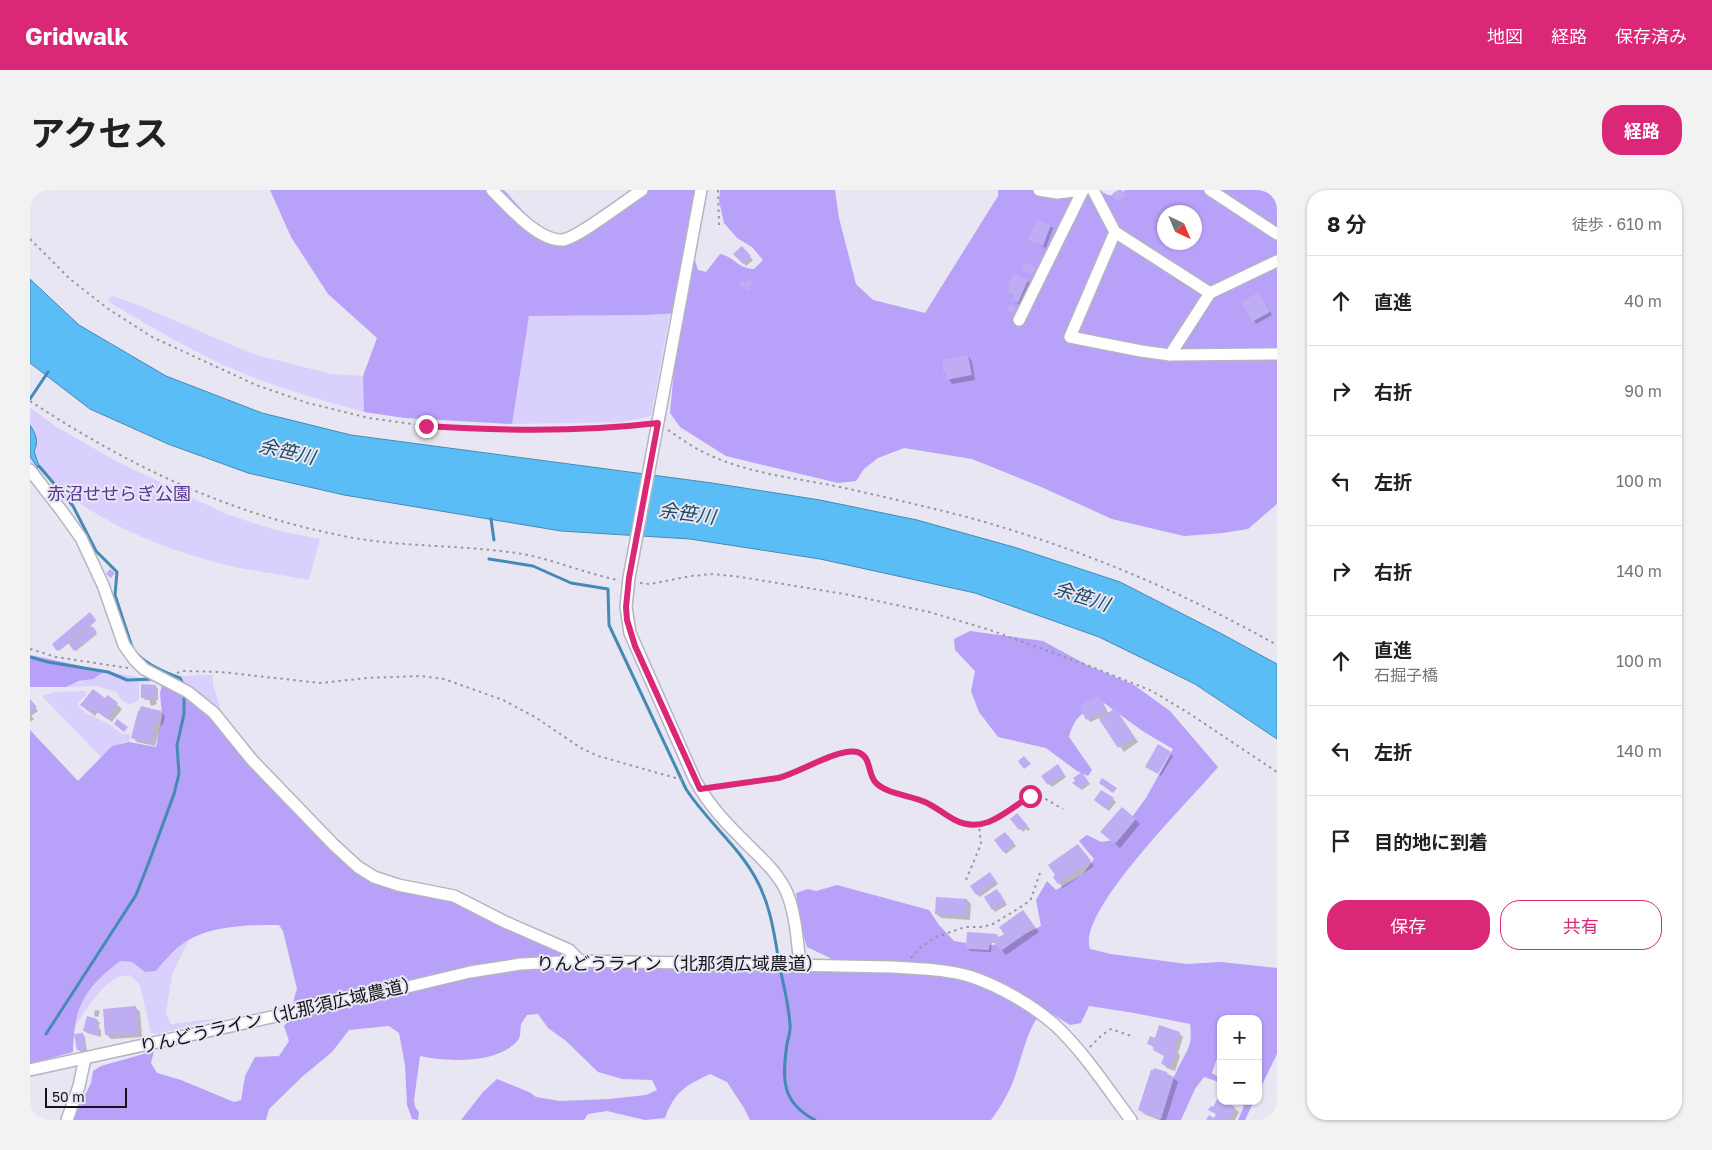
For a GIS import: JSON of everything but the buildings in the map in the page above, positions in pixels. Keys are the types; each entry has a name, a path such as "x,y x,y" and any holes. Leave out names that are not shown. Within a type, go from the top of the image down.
{"street":[{"path":"492,190 519,217 542,235 562,240 577,235 642,190"},
{"path":"701,190 629,580 626,607 630,633 698,787 705,799 771,869 786,892 794,918 800,964"},
{"path":"1039,190 1057,194 1083,190"},
{"path":"1019,320 1083,190"},
{"path":"1093,190 1116,232 1210,293"},
{"path":"1210,190 1277,234"},
{"path":"1116,232 1070,337 1170,355 1277,354"},
{"path":"1170,355 1210,293 1277,261"},
{"path":"30,470 81,538 103,585 124,645 141,666 178,687 214,713 252,760 334,845 358,867 374,877 398,885 454,896 505,922 569,950 580,961"},
{"name":"りんどうライン（北那須広域農道）","path":"30,1070 470,972 521,964 580,961 800,964 908,968 938,970 972,977 1002,990 1031,1007 1054,1025 1082,1055 1131,1120"},
{"path":"67,1120 79,1086 85,1058"}],"path":[{"path":"718,190 719,225"},
{"path":"30,238 70,279 107,308 152,337 256,386 308,403 369,418 417,425 496,431 631,426 658,423 703,452 734,465 777,476 857,491 966,517 1034,537 1162,586 1277,645"},
{"path":"30,401 119,456 172,481 228,505 290,523 355,538 517,553 650,584 713,574 741,577 850,595 929,612 987,629 1088,665 1152,691 1277,772"},
{"path":"30,649 56,658 130,668 141,666"},
{"path":"161,678 182,671 199,671 320,683 367,678 421,676 444,679 503,700 535,717 580,748 598,756 698,787 778,778 789,775 818,761 841,754 859,752 868,760 873,780 883,789 925,802 965,824 979,826 989,822 1030,796 1037,794 1063,809"},
{"path":"966,880 981,844 979,826"},
{"path":"908,968 911,958 920,948 936,937 964,927 982,927 993,924 1024,905 1031,899 1041,870"},
{"path":"1082,1055 1102,1035 1111,1029 1134,1037"}],"green space":[{"path":"112,296 136,304 253,354 331,374 363,376 364,412 268,383 213,360 172,339 107,301"},
{"path":"670,314 651,416 623,422 512,424 529,316"},
{"name":"赤沼せせらぎ公園","path":"30,408 57,427 116,461 226,514 275,530 320,539 309,580 239,568 197,557 151,541 107,520 66,494 30,461 30,454 37,467 39,466 34,451 36,436 30,425"},
{"path":"105,671 149,679 151,682 139,683 139,700 131,704 125,703 116,692 97,686 66,687"},
{"path":"213,675 213,684 221,711 212,703 175,680 175,677"},
{"path":"86,691 86,695 78,703 79,707 86,713 111,725 122,734 130,734 129,742 123,742 101,757 42,696 56,692"},
{"path":"189,939 172,975 166,1012 171,1024 221,1018 157,1034 151,1033 140,985 130,975 118,977 105,986 73,1030 83,997 102,975 120,961 132,962 145,972 155,971"}],"shaded area":[{"path":"270,190 504,190 533,222 567,243 648,190 698,190 689,241 698,270 706,272 720,254 743,267 754,269 763,260 752,247 737,238 724,223 719,201 720,190 835,190 839,218 856,284 873,300 925,313 998,196 998,190 1098,190 1108,195 1120,196 1125,190 1277,190 1277,504 1248,529 1184,536 1112,519 1039,486 972,459 904,448 878,458 864,469 856,481 838,483 726,456 680,427 670,413 676,348 683,313 529,316 512,424 405,418 364,412 363,376 377,338 328,294 291,237"},
{"path":"970,631 1043,641 1087,665 1134,685 1170,711 1218,767 1139,855 1118,883 1101,909 1090,932 1090,949 1111,954 1187,964 1221,962 1277,968 1277,1054 1262,1085 1262,1015 1217,1015 1217,1058 1212,1073 1217,1076 1217,1082 1204,1077 1195,1089 1181,1120 1160,1120 1173,1080 1191,1038 1190,1024 1089,1006 1081,1023 1070,1025 1054,1015 1042,1011 1029,1034 1011,1087 991,1120 750,1120 727,1082 710,1074 682,1090 673,1101 665,1118 645,1120 607,1111 588,1114 584,1120 461,1120 483,1092 497,1079 529,1092 536,1097 560,1101 646,1095 657,1090 652,1080 622,1079 598,1072 566,1041 548,1028 538,1014 527,1015 521,1025 518,1040 509,1048 498,1053 486,1057 458,1060 420,1056 414,1100 415,1107 419,1112 418,1120 412,1119 407,1105 405,1065 399,1033 389,1026 349,1030 332,1052 303,1076 269,1109 266,1120 73,1120 91,1083 93,1071 101,1066 154,1051 151,1063 157,1073 181,1080 234,1102 241,1100 245,1076 255,1057 279,1056 289,1041 284,1026 291,1013 297,989 283,931 279,925 222,928 200,934 180,945 156,971 145,972 132,962 120,961 98,981 83,1000 76,1022 73,1052 30,1064 30,730 78,781 112,746 129,742 156,747 162,716 160,693 162,685 188,694 354,858 374,873 459,895 589,964 830,970 830,958 807,947 801,928 796,893 808,889 816,891 837,885 929,910 939,925 954,941 983,946 1007,943 1041,926 1036,900 1047,881 1056,890 1083,874 1094,859 1079,841 1087,835 1101,842 1115,840 1146,798 1173,749 1144,732 1104,703 1081,715 1074,724 1069,737 1092,770 1088,776 1077,771 1046,748 998,737 979,712 971,691 975,671 955,650 954,639"},
{"path":"30,655 105,671 93,679 79,681 66,687 30,687"},
{"path":"1252,1105 1245,1120 1238,1120 1244,1106"}],"water":[{"name":"余笹川","path":"30,279 79,325 166,376 262,413 351,435 712,483 820,500 917,520 1017,548 1120,582 1277,664 1277,739 1195,684 1099,637 975,593 820,559 690,539 561,531 344,495 248,473 168,444 90,409 30,363"},
{"path":"30,425 36,438 34,451 38,468 30,454"}],"waterway":[{"path":"30,399 48,372"},
{"path":"39,466 73,506 96,551 117,572 115,595 132,647"},
{"path":"491,519 494,540"},
{"path":"489,559 533,566 571,583 608,589 609,625 686,789 740,855 755,877 771,918 779,962"},
{"path":"135,652 162,671 180,678 184,686"},
{"path":"30,657 48,662 108,672 127,680 155,679"},
{"path":"46,1034 136,895 174,794 179,774 177,745 184,714 184,694"},
{"path":"780,968 790,1027 784,1068 786,1088 796,1105 815,1120"}],"route":[{"path":"426,426 496,431 631,426 658,423 629,578 626,607 627,620 635,646 700,789 778,778 789,775 818,761 841,754 859,752 868,760 873,780 883,789 925,802 965,824 979,826 989,822 1030,796"}]}
